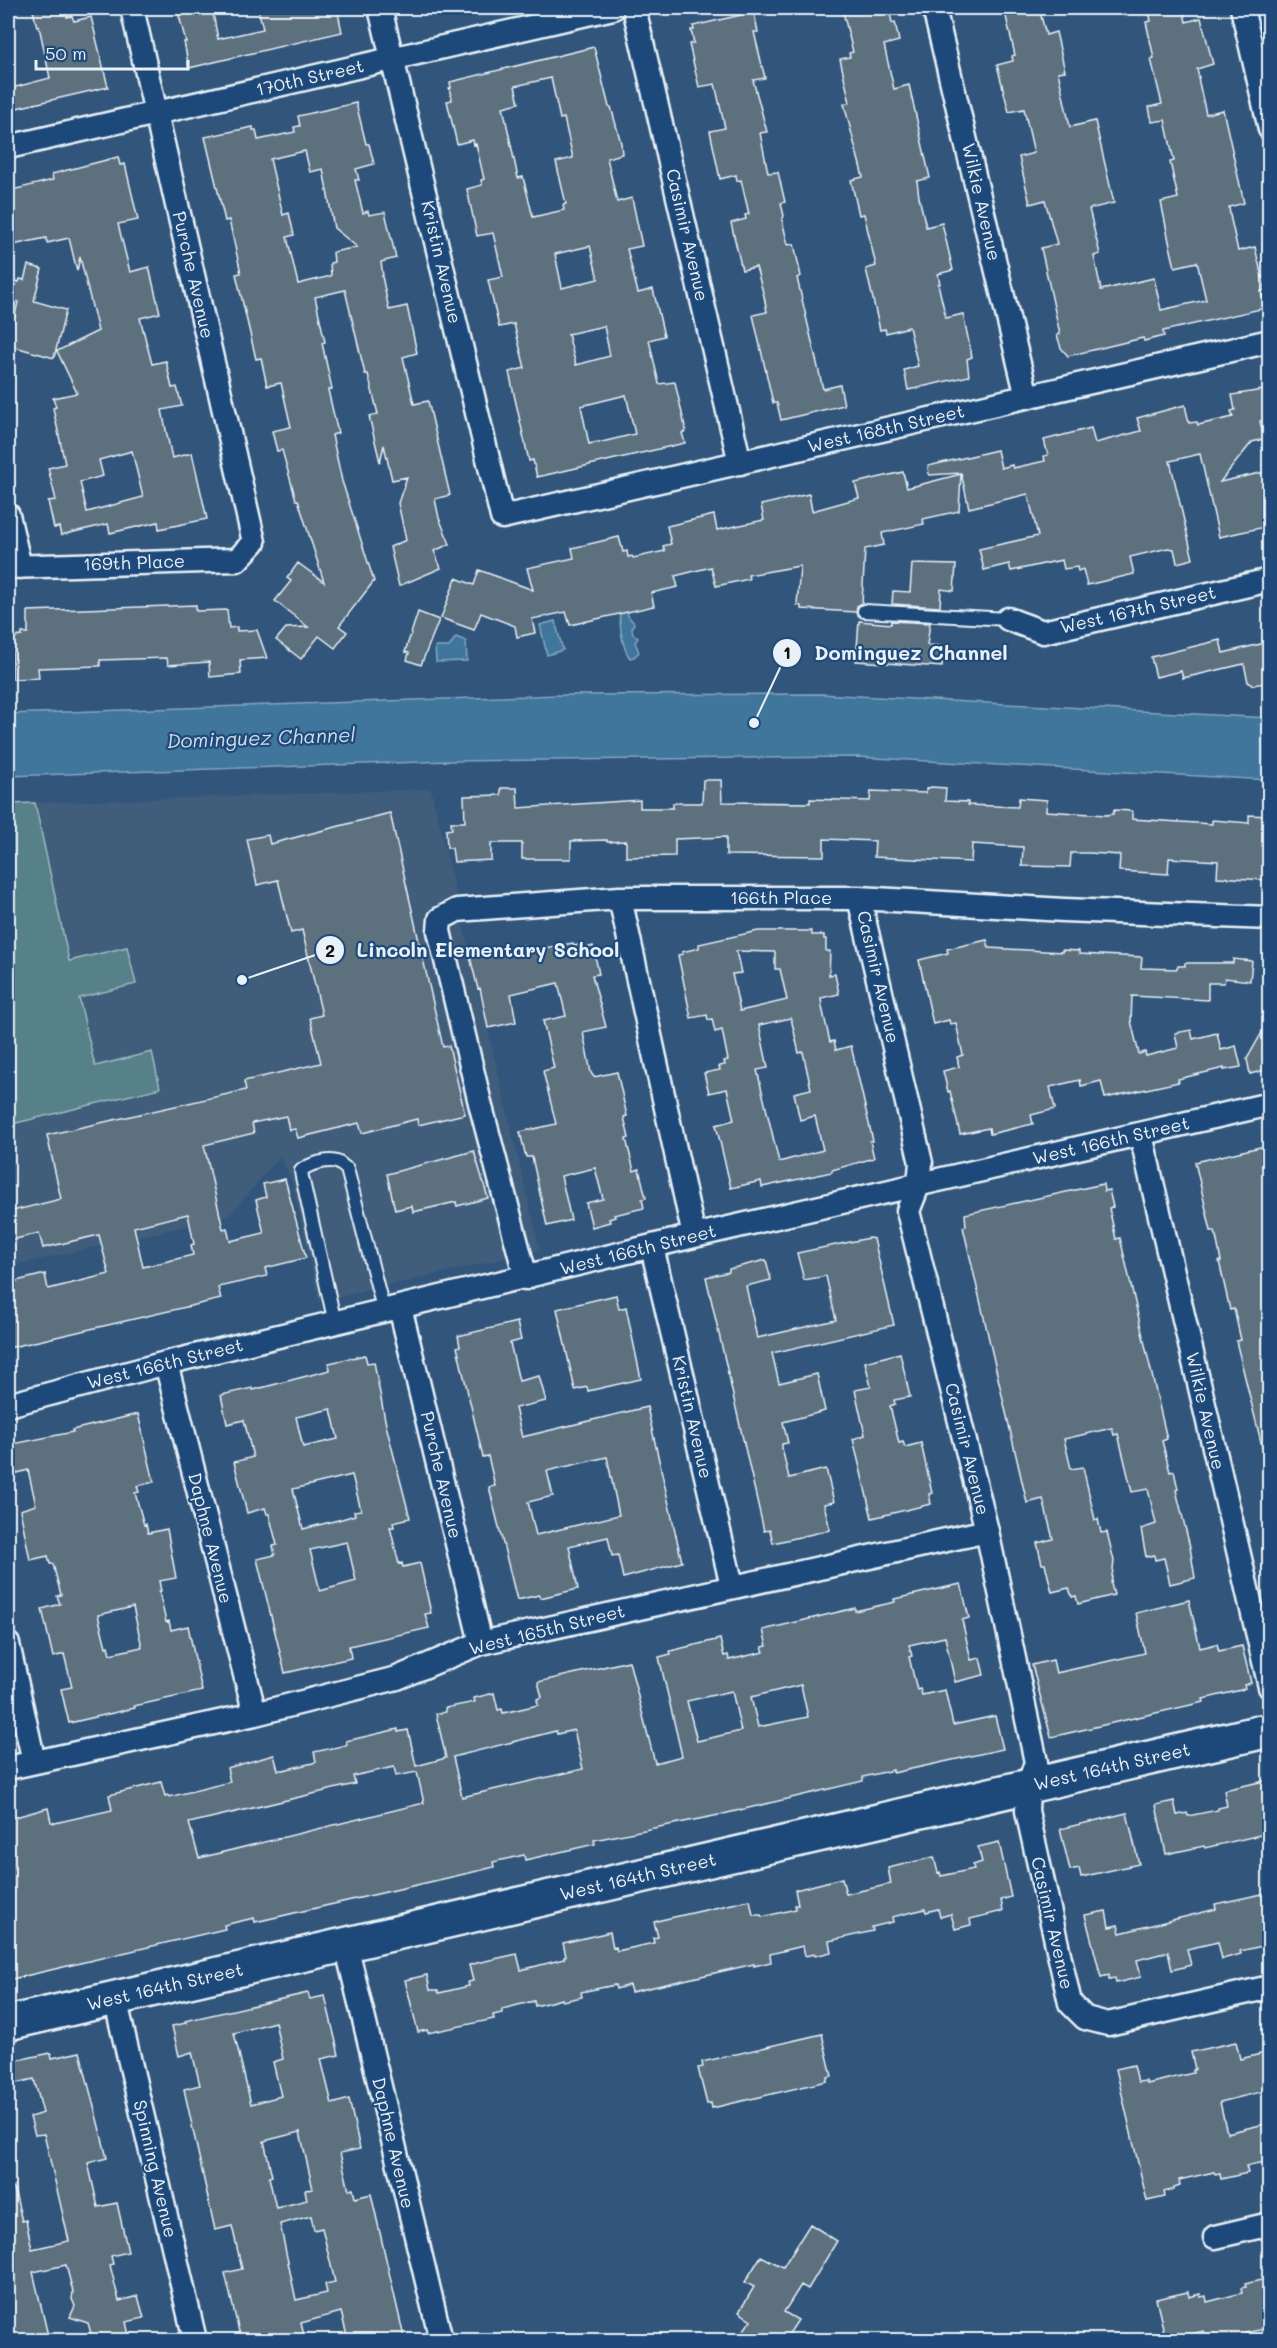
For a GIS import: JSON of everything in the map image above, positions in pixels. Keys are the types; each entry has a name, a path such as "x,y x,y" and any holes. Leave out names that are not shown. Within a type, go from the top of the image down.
{"street":[{"name":"Purche Avenue","path":"132,8 254,542"},
{"name":"Kristin Avenue","path":"380,8 502,517"},
{"name":"170th Street","path":"8,147 613,8"},
{"name":"Casimir Avenue","path":"634,8 740,463"},
{"name":"Wilkie Avenue","path":"934,8 1028,397"},
{"path":"1242,8 1269,129"},
{"name":"West 168th Street","path":"502,517 1269,341"},
{"path":"8,514 14,567"},
{"name":"169th Place","path":"14,567 237,560 254,542"},
{"name":"West 167th Street","path":"1008,619 1043,632 1269,580"},
{"path":"620,898 694,1236"},
{"name":"166th Place","path":"526,1278 458,1015 439,931 440,919 457,910 620,898 859,898 1064,910 1269,918"},
{"name":"Casimir Avenue","path":"859,898 921,1163 919,1183 909,1211 987,1531 1036,1762 1028,1786 1027,1811 1070,2003 1085,2018 1108,2024 1269,1987"},
{"name":"West 166th Street","path":"8,1405 166,1363 694,1236 1269,1104"},
{"name":"Wilkie Avenue","path":"1141,1135 1269,1687"},
{"name":"Kristin Avenue","path":"652,1247 732,1586"},
{"name":"Purche Avenue","path":"392,1310 481,1643"},
{"name":"Daphne Avenue","path":"166,1363 255,1714"},
{"name":"West 165th Street","path":"8,1768 255,1714 397,1678 481,1643 987,1531"},
{"path":"8,1644 34,1762"},
{"name":"West 164th Street","path":"8,2023 1269,1730"},
{"name":"Daphne Avenue","path":"346,1945 441,2340"},
{"name":"Spinning Avenue","path":"115,1998 195,2340"},
{"path":"1215,2237 1269,2224"}],"lane":[{"path":"864,611 1008,619"},
{"path":"335,1323 302,1178 302,1171 306,1166 331,1161 340,1163 347,1169 392,1310"}],"shaded area":[{"path":"431,789 540,1250 319,1302 292,1182 280,1156 229,1216 8,1267 8,804"}],"green space":[{"path":"35,803 69,961 127,947 136,984 79,998 95,1066 152,1052 160,1088 8,1125 8,804"}],"water":[{"path":"627,608 628,616 634,623 632,629 633,634 638,638 635,642 639,652 630,658 623,641 619,609"},
{"path":"555,621 563,650 547,655 540,625"},
{"path":"456,637 466,641 467,661 436,662 435,647 449,647"},
{"path":"821,694 1269,718 1269,780 857,757 451,761 8,776 8,714 560,695"}],"building":[{"path":"65,8 67,17 72,16 74,21 91,17 108,87 8,110 8,89 50,78 39,26 37,27 33,11"},
{"path":"177,8 212,8 218,39 263,29 258,8 337,8 342,32 189,68 184,42 186,42"},
{"path":"842,8 889,8 892,23 895,22 899,41 884,45 894,89 909,85 930,178 917,181 919,197 926,227 942,223 953,270 938,274 940,284 938,284 946,318 963,314 972,357 967,359 969,376 908,390 904,370 918,366 909,327 886,333 885,329 880,330 866,269 876,266 864,214 859,215 851,180 863,177 844,104 850,103 840,59 850,57 849,53 853,52"},
{"path":"1004,8 1039,8 1046,35 1056,32 1065,71 1058,72 1070,127 1095,121 1114,203 1089,209 1100,254 1094,256 1101,290 1154,278 1161,310 1206,300 1197,262 1175,267 1170,246 1161,202 1178,198 1170,162 1174,161 1165,120 1152,122 1149,107 1162,104 1151,59 1154,58 1146,22 1151,21 1149,12 1166,8 1183,8 1186,22 1201,18 1213,64 1197,69 1198,78 1206,114 1223,110 1244,203 1229,207 1230,215 1238,251 1255,247 1265,290 1261,291 1265,308 1163,331 1164,336 1144,341 1143,338 1068,356 1061,348 1041,248 1057,244 1045,200 1030,204 1019,157 1034,153 1024,109 1009,112 997,65 1013,61 1012,56 1015,55"},
{"path":"754,12 758,32 754,32 765,78 753,80 767,132 760,133 768,173 778,172 785,202 781,203 784,216 782,220 788,245 794,244 801,276 797,278 823,389 840,385 844,405 781,420 777,403 773,403 753,315 767,312 764,296 756,267 742,270 731,223 746,219 745,215 749,214 741,180 737,181 736,175 720,179 710,131 725,128 715,84 699,87 689,44 694,43 691,30 694,30 693,26"},
{"path":"594,47 609,107 611,107 621,143 622,154 607,158 617,202 632,198 642,246 627,249 638,293 653,289 664,336 649,340 659,384 675,382 686,431 682,433 685,443 537,477 533,460 529,461 509,372 525,368 514,324 499,327 488,280 503,277 493,233 477,236 467,189 482,185 481,180 484,179 476,144 474,145 473,140 457,144 447,101 452,100 450,82","holes":["551,78 560,119 564,118 573,158 556,162 566,204 563,205 564,210 533,217 523,177 518,178 503,107 519,103 515,86","590,246 598,279 562,288 555,254","604,326 610,356 576,365 568,334","626,395 635,434 589,444 581,406"]},
{"path":"356,103 366,144 369,144 374,164 356,169 359,180 355,180 363,213 368,211 369,215 385,212 396,258 381,262 389,310 407,306 417,353 403,357 414,404 428,401 450,495 435,499 439,518 450,544 434,551 441,568 399,586 390,547 406,540 398,503 407,477 392,480 384,445 380,462 369,416 378,414 368,374 365,374 345,290 315,297 332,389 328,390 338,433 332,435 342,481 374,581 339,626 347,632 335,648 319,636 301,659 276,640 286,628 308,627 275,601 291,581 287,578 298,563 324,582 298,500 296,500 282,450 277,451 272,431 291,427 281,383 267,386 261,358 256,359 236,274 241,273 229,220 225,221 205,137 253,127 258,140 295,132 294,127 300,126 298,116","holes":["305,151 310,172 323,169 334,228 357,247 333,252 334,262 330,263 331,276 298,284 287,237 294,235 289,213 283,215 270,159"]},
{"path":"118,157 120,165 125,164 138,220 118,224 130,272 149,267 160,313 140,318 152,364 166,361 172,388 177,387 182,406 162,410 172,458 192,453 207,519 159,529 158,522 110,533 108,524 61,535 59,527 54,528 48,501 56,500 48,468 65,464 53,398 77,393 57,351 98,331 80,257 77,271 69,238 47,243 46,238 8,246 8,191 53,180 52,174","holes":["132,451 143,497 87,512 80,482 103,476 99,460"]},
{"path":"28,265 42,269 34,301 66,310 54,358 8,345 18,302 8,299 8,279 19,282 20,279 24,280"},
{"path":"1269,389 1269,419 1260,421 1264,439 1252,442 1220,482 1269,471 1269,526 1219,537 1200,454 1170,461 1193,559 1177,563 1174,549 1168,548 1130,557 1134,574 1087,585 1083,569 1078,571 1077,567 1064,569 1062,560 1011,571 1009,564 984,570 979,549 1038,536 1028,494 969,508 961,473 929,475 928,466 997,450 1001,468 1012,465 1013,468 1045,461 1044,456 1048,455 1044,440 1091,428 1095,443 1141,431 1137,418 1185,405 1189,423 1197,422 1198,425 1233,417 1231,411 1235,410 1232,395"},
{"path":"903,472 907,488 961,474 959,511 923,519 924,524 882,533 884,545 865,549 862,603 857,606 856,612 801,609 801,606 797,605 800,566 748,575 749,579 716,586 711,567 675,576 678,587 651,593 654,606 570,625 566,612 532,619 535,633 517,637 515,626 481,613 474,630 441,618 456,578 474,585 479,570 533,590 527,568 574,558 572,548 619,537 623,552 627,551 628,557 665,551 663,546 671,544 667,526 714,515 717,530 764,520 761,505 809,494 812,511 859,498 855,483"},
{"path":"912,564 956,565 954,591 941,589 940,607 892,604 893,591 910,592"},
{"path":"196,605 196,611 227,610 229,628 237,627 237,631 257,630 267,658 240,660 241,674 210,677 209,662 168,665 167,658 100,660 100,666 38,668 39,678 12,679 13,637 28,633 28,611"},
{"path":"418,612 439,620 421,665 407,660 409,653 405,652"},
{"path":"859,621 891,624 891,621 930,623 927,645 943,646 942,667 856,661"},
{"path":"1220,640 1223,653 1269,642 1269,674 1264,675 1265,683 1253,685 1248,682 1244,664 1183,678 1181,671 1156,677 1151,657"},
{"path":"703,780 721,780 722,802 810,803 810,799 870,801 871,791 926,793 926,789 931,787 946,788 945,801 968,802 968,805 1018,807 1019,798 1047,800 1046,811 1106,815 1113,814 1114,810 1132,811 1132,819 1212,824 1212,820 1249,823 1249,815 1269,816 1269,859 1267,858 1265,880 1217,877 1218,861 1169,858 1168,874 1119,871 1120,855 1090,853 1071,853 1070,867 1022,866 1023,847 972,844 971,862 874,857 875,841 824,839 824,856 726,855 726,837 675,839 675,856 626,857 626,841 607,842 607,840 571,841 571,859 522,859 522,843 491,843 491,860 454,862 452,848 447,848 446,830 452,829 451,822 465,822 464,796 501,795 501,788 517,788 518,808 640,800 640,808 673,808 673,803 702,803"},
{"path":"390,813 443,1047 449,1046 465,1114 418,1125 417,1119 362,1133 359,1123 298,1138 295,1129 289,1130 286,1116 252,1123 254,1133 204,1145 223,1229 227,1228 230,1241 264,1233 256,1200 266,1197 263,1184 285,1179 306,1258 265,1268 267,1276 218,1287 221,1299 8,1348 8,1283 45,1274 48,1289 109,1274 99,1235 43,1248 39,1233 8,1241 8,1212 61,1199 47,1135 246,1090 244,1081 321,1063 310,1018 322,1015 302,930 291,933 278,880 257,885 247,839 268,835 270,844","holes":["188,1214 194,1244 191,1245 193,1255 143,1267 134,1227"]},
{"path":"758,931 811,931 812,935 824,935 826,951 830,951 829,975 835,974 839,994 821,998 822,1007 830,1042 834,1041 836,1050 851,1046 873,1141 870,1141 874,1158 832,1170 832,1172 762,1187 761,1181 731,1188 716,1125 734,1120 727,1089 709,1093 704,1073 720,1070 719,1066 725,1065 724,1061 728,1060 722,1030 715,1032 712,1019 708,1020 707,1015 691,1018 678,955 699,948 699,944","holes":["736,951 775,952 775,969 780,969 787,1000 740,1011 732,974 741,973","791,1018 799,1053 803,1052 811,1089 794,1093 800,1120 815,1116 823,1150 779,1162 757,1070 768,1068 759,1025"]},
{"path":"987,940 989,948 1079,951 1079,954 1142,957 1141,968 1177,969 1178,966 1185,966 1185,963 1233,963 1233,959 1252,961 1250,981 1225,978 1224,983 1208,983 1208,1000 1132,996 1131,1021 1139,1054 1145,1052 1146,1056 1178,1048 1175,1033 1191,1030 1193,1039 1217,1033 1221,1050 1236,1046 1241,1067 1224,1070 1224,1068 1178,1079 1179,1082 1105,1098 1101,1081 1081,1086 1080,1080 1050,1087 1055,1109 1031,1115 1033,1124 990,1134 989,1128 960,1134 943,1071 959,1067 957,1057 963,1055 956,1023 950,1024 949,1020 933,1024 919,960 948,953 947,949"},
{"path":"573,943 574,946 583,944 584,949 593,946 599,974 592,975 606,1027 583,1032 591,1073 594,1077 617,1072 627,1116 624,1117 629,1138 626,1139 634,1171 639,1169 646,1198 642,1199 644,1208 614,1215 615,1217 609,1219 610,1222 592,1227 586,1203 603,1199 595,1168 561,1176 571,1220 547,1226 532,1157 526,1157 520,1132 556,1124 543,1071 554,1068 543,1021 566,1016 558,983 511,994 516,1022 488,1028 480,988 478,989 469,953 495,947 495,950 525,945 527,951"},
{"path":"1269,1020 1269,1069 1250,1074 1247,1059"},
{"path":"1269,1145 1269,1321 1265,1322 1269,1341 1269,1450 1263,1450 1236,1341 1241,1340 1234,1309 1230,1310 1215,1231 1211,1231 1195,1162"},
{"path":"474,1151 488,1198 457,1206 456,1202 413,1212 412,1206 395,1210 387,1174"},
{"path":"1103,1184 1104,1191 1109,1190 1113,1207 1109,1208 1116,1239 1120,1238 1167,1439 1162,1441 1170,1472 1174,1471 1195,1578 1170,1584 1164,1558 1155,1560 1154,1555 1146,1557 1141,1529 1156,1524 1148,1489 1132,1492 1118,1434 1114,1435 1112,1428 1064,1439 1071,1469 1083,1467 1095,1520 1098,1519 1101,1533 1107,1532 1114,1561 1111,1584 1114,1595 1078,1604 1076,1596 1072,1597 1069,1588 1052,1592 1045,1564 1042,1564 1037,1543 1053,1539 1043,1499 1027,1503 963,1227 966,1226 965,1214"},
{"path":"869,1238 874,1239 894,1325 772,1353 779,1383 817,1374 825,1411 783,1422 788,1443 782,1444 782,1448 789,1478 826,1469 834,1502 824,1504 830,1530 773,1543 770,1530 764,1531 706,1277 766,1260 771,1280 746,1286 757,1338 836,1320 826,1276 804,1280 797,1253"},
{"path":"616,1295 619,1309 626,1307 641,1379 588,1391 587,1387 575,1390 557,1309"},
{"path":"517,1322 521,1340 510,1343 519,1381 539,1376 546,1401 515,1408 522,1437 647,1407 682,1562 623,1578 618,1555 612,1556 608,1537 569,1546 578,1589 540,1598 539,1595 517,1600 489,1487 495,1486 488,1456 483,1457 457,1347 460,1346 458,1336","holes":["607,1457 619,1515 536,1535 528,1502 553,1496 547,1471"]},
{"path":"900,1353 910,1397 894,1400 895,1404 890,1406 899,1443 903,1442 905,1447 921,1443 932,1493 929,1494 931,1504 872,1518 853,1439 865,1435 855,1390 871,1387 865,1362"},
{"path":"365,1355 367,1363 374,1362 386,1425 410,1518 393,1522 394,1527 390,1527 399,1564 402,1563 403,1567 420,1563 431,1613 425,1614 429,1628 349,1646 351,1658 285,1673 257,1559 275,1555 273,1546 277,1545 269,1514 265,1508 247,1513 234,1462 253,1457 244,1420 227,1424 221,1395 252,1388 253,1390 330,1370 329,1363","holes":["331,1409 338,1439 303,1447 296,1417","352,1475 361,1510 354,1511 355,1515 303,1529 293,1489","347,1542 356,1581 320,1591 310,1550"]},
{"path":"138,1414 154,1482 137,1486 139,1492 135,1493 148,1533 167,1529 176,1578 159,1581 161,1591 159,1591 166,1622 169,1621 171,1630 188,1626 202,1691 69,1723 61,1689 72,1687 64,1654 53,1657 42,1609 60,1604 57,1596 61,1595 53,1564 50,1564 48,1556 30,1560 20,1510 36,1505 28,1470 11,1475 8,1445 73,1432 72,1430","holes":["133,1607 142,1647 110,1654 98,1615"]},
{"path":"961,1584 969,1618 962,1620 971,1660 980,1658 984,1675 955,1682 945,1637 909,1645 912,1656 909,1657 917,1690 920,1689 922,1695 945,1690 953,1725 995,1716 1003,1749 893,1773 893,1770 863,1777 863,1781 719,1815 594,1840 595,1844 525,1860 524,1855 493,1862 494,1867 482,1870 255,1922 254,1918 224,1925 225,1929 8,1980 8,1931 13,1930 8,1906 8,1819 48,1808 51,1822 55,1823 112,1810 109,1795 161,1782 165,1796 169,1797 230,1782 227,1768 274,1755 278,1770 283,1770 313,1763 316,1761 314,1752 347,1745 346,1741 398,1729 398,1732 408,1730 416,1766 446,1758 436,1714 446,1712 445,1708 475,1702 474,1698 494,1693 498,1710 502,1709 503,1713 538,1705 537,1699 542,1697 538,1682 629,1661 655,1763 682,1756 659,1657 671,1654 670,1651 720,1639 724,1656 728,1655 729,1660 764,1652 762,1647 767,1646 763,1630 855,1608 855,1611 895,1602 894,1599","holes":["801,1685 808,1717 758,1727 751,1697","732,1691 741,1731 697,1741 687,1701","574,1730 583,1769 462,1797 453,1757 556,1731 557,1734","394,1767 396,1776 417,1772 424,1803 199,1858 189,1823 355,1784 353,1776"]},
{"path":"1189,1600 1200,1648 1217,1644 1219,1651 1242,1646 1251,1683 1244,1685 1245,1688 1241,1690 1203,1699 1204,1702 1051,1737 1032,1665 1053,1660 1056,1673 1145,1653 1136,1613"},
{"path":"1269,1780 1269,1833 1205,1848 1204,1846 1166,1854 1156,1805 1174,1801 1177,1815 1187,1813 1188,1816 1218,1810 1218,1808 1227,1806 1224,1790"},
{"path":"1127,1813 1139,1864 1081,1877 1079,1868 1070,1870 1060,1829"},
{"path":"999,1842 1011,1897 1001,1900 1003,1911 970,1919 971,1925 955,1929 951,1914 940,1917 938,1909 926,1912 925,1909 892,1917 893,1922 872,1927 873,1931 829,1941 831,1952 815,1956 814,1954 805,1956 803,1946 770,1954 771,1962 754,1966 754,1964 631,1992 629,1985 616,1989 615,1985 581,1992 582,1997 535,2006 534,2001 502,2009 502,2013 493,2015 494,2019 428,2033 427,2030 418,2032 405,1980 427,1975 430,1990 438,1990 439,1993 469,1986 468,1982 473,1981 469,1965 517,1954 521,1970 564,1959 566,1956 563,1943 610,1932 613,1948 616,1947 617,1951 654,1943 653,1938 658,1937 654,1922 750,1900 753,1915 762,1917 796,1909 795,1905 798,1905 795,1890 842,1878 846,1894 891,1884 888,1868 934,1857 941,1876 974,1869 973,1865 982,1862 978,1847"},
{"path":"1269,1894 1269,1941 1262,1946 1240,1951 1241,1954 1222,1959 1218,1942 1187,1949 1191,1965 1172,1970 1168,1952 1137,1960 1141,1977 1116,1983 1115,1978 1109,1979 1109,1975 1101,1977 1085,1915 1106,1911 1109,1927 1118,1925 1120,1933 1216,1909 1215,1904"},
{"path":"308,1993 310,1999 325,1996 339,2055 321,2059 332,2104 349,2099 360,2149 340,2153 349,2190 353,2189 355,2198 371,2194 404,2337 388,2340 348,2340 341,2312 301,2323 305,2340 241,2340 225,2273 242,2269 232,2226 215,2230 184,2089 200,2085 192,2052 179,2056 172,2026 186,2023 185,2021","holes":["275,2022 283,2059 273,2062 281,2096 251,2104 234,2033","300,2132 313,2189 305,2190 307,2200 276,2208 264,2141","311,2216 314,2230 322,2228 335,2282 325,2284 327,2293 296,2300 280,2224"]},
{"path":"822,2034 832,2076 827,2077 827,2081 712,2108 711,2103 707,2104 698,2068 703,2067 702,2062"},
{"path":"1236,2042 1240,2059 1269,2052 1269,2090 1220,2102 1227,2133 1269,2123 1269,2161 1246,2166 1248,2173 1221,2179 1220,2174 1215,2175 1214,2172 1179,2180 1180,2185 1164,2192 1165,2197 1147,2201 1116,2069 1134,2065 1138,2082 1146,2081 1147,2084 1193,2073 1195,2069 1191,2052"},
{"path":"80,2052 107,2158 88,2163 98,2207 117,2203 128,2252 111,2256 113,2264 110,2265 119,2301 138,2296 144,2318 126,2322 130,2340 93,2340 88,2323 70,2317 75,2306 66,2265 33,2272 49,2340 8,2340 8,2189 14,2188 22,2221 26,2220 32,2249 69,2241 44,2134 35,2135 30,2117 43,2113 34,2079 8,2085 8,2062 51,2053 52,2058"},
{"path":"810,2224 837,2241 808,2289 801,2285 784,2312 798,2320 785,2340 737,2340 751,2320 739,2312 754,2287 745,2282 761,2256 783,2267"},
{"path":"1269,2278 1269,2328 1245,2333 1247,2340 1206,2340 1204,2331 1166,2340 1156,2299 1188,2292 1189,2297 1200,2294 1200,2297 1206,2296 1207,2302 1242,2293 1241,2288 1246,2287 1245,2284"}],"place":[{"name":"Dominguez Channel","path":"754,723"},
{"name":"Lincoln Elementary School","path":"242,980"}]}
